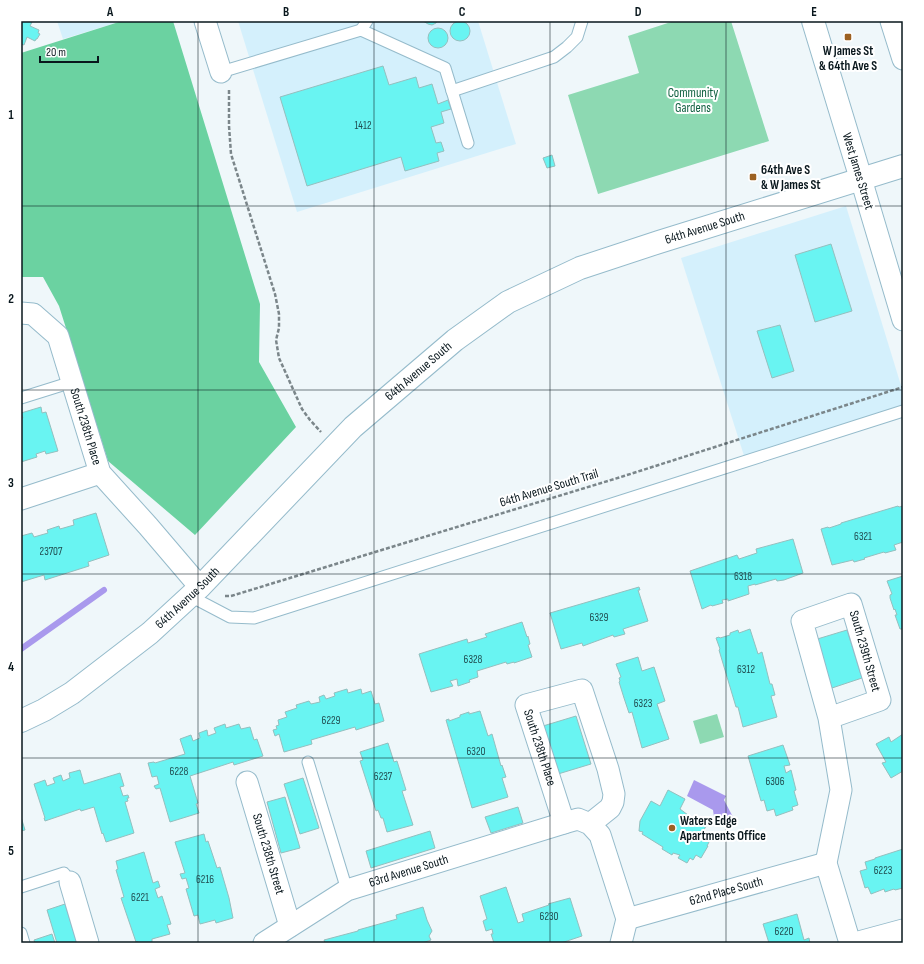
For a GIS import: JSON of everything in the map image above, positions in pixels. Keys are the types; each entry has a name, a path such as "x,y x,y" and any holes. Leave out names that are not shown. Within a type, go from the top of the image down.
{"street":[{"path":"205,21 224,71"},
{"name":"West James Street","path":"813,21 903,320"},
{"path":"891,21 903,59"},
{"name":"64th Avenue South","path":"21,721 44,710 72,693 150,633 195,591 353,428 455,340 508,302 580,268 903,166"},
{"name":"South 238th Place","path":"27,314 58,336 100,473 148,526 195,591"},
{"path":"21,499 100,473"},
{"name":"South 239th Street","path":"829,718 880,700 851,604 802,621 829,718 841,790 826,863 850,943"},
{"name":"South 238th Place","path":"564,823 526,705 582,690 608,769 614,794 613,802 610,808 590,824"},
{"name":"South 238th Street","path":"247,782 290,926"},
{"path":"564,823 578,819 590,824 600,835 627,919 621,943"},
{"name":"63rd Avenue South","path":"264,943 347,890 564,823"},
{"name":"62nd Place South","path":"627,919 826,863"},
{"path":"70,882 88,943"},
{"path":"856,943 903,930"}],"lane":[{"path":"452,91 554,57 577,37 582,21"},
{"path":"224,71 364,26 445,68 468,143"},
{"path":"21,398 72,382"},
{"path":"195,591 230,617 254,618 421,563 746,462 903,411"},
{"path":"308,762 347,890"},
{"path":"21,887 64,874 70,882"},
{"path":"21,933 24,943"}],"path":[{"path":"224,71 231,154 275,294 279,314 279,328 276,340 279,358 302,409 334,447"},
{"name":"64th Avenue South Trail","path":"195,591 217,596 230,596 624,476 903,387"}],"shaded area":[{"path":"57,21 122,21 63,39"},
{"path":"238,21 478,21 516,144 297,212"},
{"path":"846,206 903,392 903,411 746,462 681,258"},
{"path":"694,780 726,796 724,800 733,817 732,821 720,826 717,825 713,810 687,796"}],"green space":[{"path":"122,21 173,21 260,304 259,362 296,427 195,535 108,461 59,306 43,277 21,277 21,53"},
{"name":"Community Gardens","path":"674,21 731,21 769,141 598,194 568,95 639,73 628,36"},
{"path":"717,714 724,737 700,744 693,721"}],"building":[{"path":"21,21 32,22 30,26 39,30 38,33 40,34 35,41 27,37 24,45 21,44"},
{"path":"423,21 437,21 432,25"},
{"path":"460,21 467,24 470,31 467,38 460,41 453,38 450,31 453,24"},
{"path":"438,28 445,31 448,38 445,45 438,48 431,45 428,38 431,31"},
{"path":"383,66 389,85 416,77 419,88 432,84 438,104 448,100 451,109 441,112 444,123 431,127 436,143 441,142 444,151 437,153 439,161 405,171 401,157 307,186 280,97"},
{"path":"552,155 555,166 547,168 543,158"},
{"path":"831,244 852,311 815,322 795,255"},
{"path":"780,325 794,371 772,378 757,331"},
{"path":"41,407 42,413 46,412 58,451 46,454 45,451 36,454 37,457 21,462 21,418 23,418 21,413"},
{"path":"898,506 903,506 903,542 894,545 896,550 884,552 854,562 853,560 832,565 821,529 829,528"},
{"path":"96,513 109,555 88,562 89,566 45,580 44,575 21,582 21,536 32,533 34,537 48,533 47,530 59,526 60,529 74,525 73,520"},
{"path":"793,539 803,573 784,580 777,581 776,579 748,586 749,594 728,601 728,599 722,600 723,603 711,605 702,609 690,571 737,555 739,559 757,553 756,549"},
{"path":"903,576 903,629 900,629 895,615 897,615 890,598 890,595 892,594 887,581"},
{"path":"639,587 640,590 638,590 648,621 623,629 625,634 614,637 613,635 583,646 582,643 561,649 550,613"},
{"path":"522,622 527,637 528,636 530,644 528,645 532,657 514,663 507,664 506,662 477,671 478,677 469,680 470,682 458,686 457,679 450,681 453,686 431,692 419,654 467,639 468,643 487,637 485,634"},
{"path":"750,629 758,654 762,652 770,684 772,684 775,695 771,696 777,717 743,727 716,638 730,635 730,633 738,630 739,633"},
{"path":"847,630 862,678 829,689 814,640"},
{"path":"638,657 642,671 654,667 665,701 657,704 669,739 642,748 632,712 629,713 619,682 619,678 621,677 616,664"},
{"path":"347,689 348,693 361,689 362,694 371,691 375,704 379,703 384,721 356,730 355,727 311,740 312,744 284,752 279,734 275,736 273,730 277,729 276,726 279,725 278,720 287,717 285,712 297,708 296,705 309,701 311,704 320,702 319,697 324,695 326,699 335,696 334,693"},
{"path":"480,711 488,736 492,734 501,766 502,765 506,777 502,778 508,797 472,808 446,720 449,719 449,721 469,712 469,714"},
{"path":"576,716 591,764 558,774 543,726"},
{"path":"225,724 226,728 239,724 241,729 250,727 254,740 257,739 263,756 234,765 233,762 190,776 198,803 196,804 199,813 170,822 160,788 156,789 154,786 159,784 157,776 152,777 148,763 155,763 185,754 180,739 191,735 193,741 200,738 199,733 207,730 208,736 216,733 214,728"},
{"path":"903,734 903,771 891,778 882,763 886,762 876,744 889,737 891,742"},
{"path":"388,743 394,762 397,761 406,790 402,791 413,825 387,832 383,818 381,818 378,810 376,811 360,761 363,760 360,752"},
{"path":"783,745 790,765 784,766 786,773 791,770 798,805 792,807 793,810 776,816 774,809 767,811 764,800 761,801 748,756"},
{"path":"80,770 84,784 120,773 124,786 120,787 123,796 128,795 129,798 127,798 128,801 125,802 134,833 106,842 94,807 81,811 80,809 45,821 34,784 45,780 47,786 55,783 53,778 61,775 63,781 70,778 69,773"},
{"path":"303,778 319,828 300,834 284,784"},
{"name":"Waters Edge Apartments Office","path":"668,790 685,799 680,809 688,815 687,817 698,821 701,817 706,826 701,836 710,840 701,858 696,855 693,860 690,858 687,863 678,858 680,855 673,853 672,855 662,849 663,847 642,834 643,832 639,831 640,821 651,801 660,806"},
{"path":"285,797 300,848 281,853 267,802"},
{"path":"518,807 523,823 491,833 485,817"},
{"path":"21,817 25,830 21,831"},
{"path":"430,831 435,848 371,868 366,851"},
{"path":"204,834 206,842 208,841 217,868 220,867 233,918 216,923 215,920 200,924 198,915 194,916 186,889 189,888 186,878 182,879 180,874 185,873 175,842"},
{"path":"903,849 903,888 885,892 884,889 871,894 868,887 865,888 860,871 867,869 865,862"},
{"path":"144,852 153,883 158,881 160,887 155,889 158,898 162,896 171,924 167,925 170,934 152,939 152,943 136,942 121,898 124,897 116,870 118,869 116,861"},
{"path":"506,887 518,923 524,921 522,914 549,905 548,904 570,898 582,936 561,943 494,943 491,934 493,934 492,929 486,931 483,921 487,919 480,896"},
{"path":"65,904 77,943 57,943 47,910"},
{"path":"423,907 432,931 429,936 431,940 422,943 325,943 324,940 397,919 396,915"},
{"path":"797,914 804,940 809,938 810,943 769,943 763,924"},
{"path":"52,934 55,943 35,943 34,940"}],"waterway":[{"path":"21,649 104,590"}],"place":[{"name":"W James St & 64th Ave S","path":"848,37"},
{"name":"64th Ave S & W James St","path":"753,177"},
{"name":"Waters Edge Apartments Office","path":"672,828"}]}
